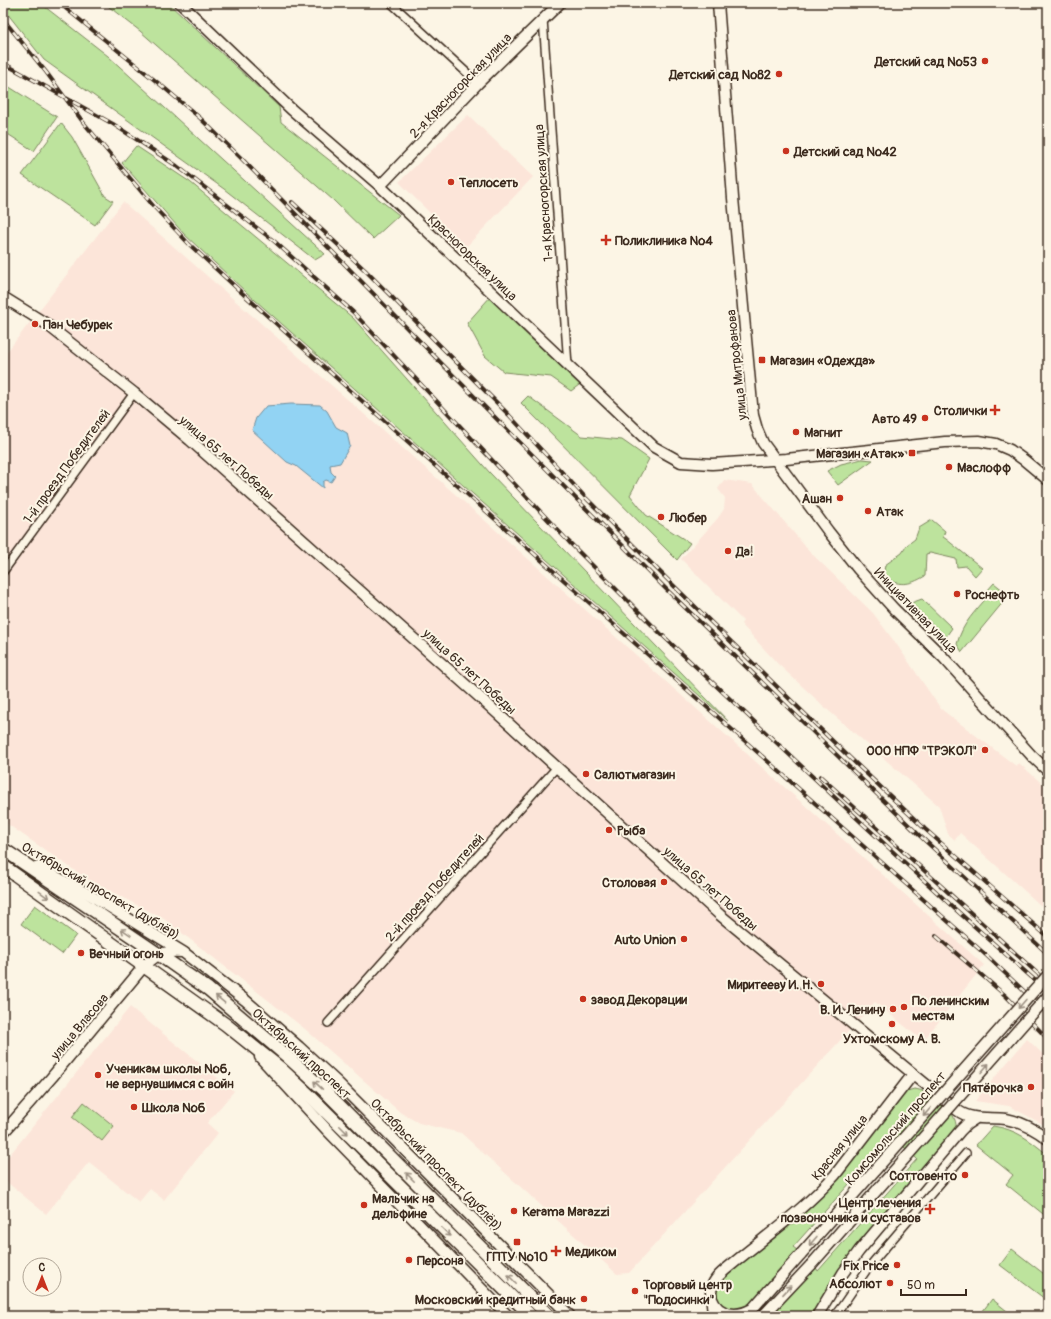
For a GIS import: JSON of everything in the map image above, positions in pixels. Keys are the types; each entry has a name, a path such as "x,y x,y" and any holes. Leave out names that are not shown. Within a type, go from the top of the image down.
{"main road":[{"name":"Красногорская улица","path":"180,3 291,109 380,186 654,447 681,462 712,464 775,459"},
{"name":"2-я Красногорская улица","path":"380,186 478,83 560,3"},
{"name":"улица Митрофанова","path":"718,3 733,198 753,415 763,443 775,459"},
{"name":"улица 65 лет Победы","path":"3,297 45,323 134,393 201,450 412,636 720,915 961,1113 976,1118 1008,1120 1023,1124 1036,1130 1048,1139"},
{"path":"775,459 945,442 979,441 996,444 1010,450 1048,480"},
{"name":"Инициативная улица","path":"775,459 858,569 894,609 943,657 1032,756 1048,771"},
{"name":"Октябрьский проспект (дублёр)","path":"3,849 90,895 183,952 245,1000 299,1047 374,1118 570,1316"},
{"name":"Октябрьский проспект","path":"3,849 208,989 289,1058 329,1096 549,1316"},
{"name":"Октябрьский проспект","path":"3,866 182,993 243,1038 280,1068 531,1316"},
{"path":"158,954 170,951 183,952"},
{"name":"улица Власова","path":"3,1133 52,1077 144,966 158,954"},
{"name":"Комсомольский проспект","path":"746,1316 1048,975"},
{"name":"Комсомольский проспект","path":"763,1316 811,1265 1048,996"},
{"path":"243,1038 328,1132 508,1316"},
{"name":"Красная улица","path":"711,1295 713,1283 725,1270 801,1209 835,1175 913,1074"},
{"path":"817,1316 859,1251 967,1124 976,1118"},
{"path":"711,1295 716,1306 726,1313 741,1313 749,1311 755,1306"},
{"path":"711,1295 713,1316"}],"street":[{"path":"391,3 478,83"},
{"name":"1-я Красногорская улица","path":"543,19 568,365"},
{"name":"1-й проезд Победителей","path":"3,572 134,393"},
{"name":"2-й проезд Победителей","path":"328,1022 557,767"},
{"path":"834,1316 868,1268 966,1153"}],"shaded area":[{"path":"468,115 533,177 465,248 399,182"},
{"path":"123,202 481,517 984,965 923,1041 875,1002 629,1273 617,1274 461,1133 419,1123 401,1113 305,1029 164,919 87,879 3,821 3,357"},
{"path":"724,480 752,484 811,553 873,613 941,709 1016,766 1019,763 1048,789 1048,912 960,833 955,840 948,834 939,806 829,711 778,664 741,624 743,621 681,559 718,518 724,509 725,498 718,489"},
{"name":"Школа №6","path":"130,1007 234,1091 207,1123 218,1133 164,1200 150,1189 139,1202 89,1162 46,1214 3,1179 3,1163"},
{"path":"1027,1039 1048,1059 1048,1127 1009,1106 975,1101"}],"green space":[{"path":"3,3 40,3 108,56 325,254 315,260 224,189 44,60 3,8"},
{"path":"104,3 168,3 279,107 281,122 399,215 373,239 333,200 140,31"},
{"path":"3,83 57,117 34,151 3,131"},
{"path":"61,123 72,137 105,196 113,201 95,225 22,175"},
{"path":"136,146 190,182 353,318 490,473 728,721 246,292 184,234 122,163"},
{"path":"491,296 583,382 571,391 551,377 504,372 485,356 467,323"},
{"path":"528,396 582,436 622,440 649,459 630,495 646,515 690,543 677,560 521,403"},
{"path":"862,459 873,460 838,485 827,471 841,464"},
{"path":"932,520 945,531 943,537 982,568 975,576 966,566 957,567 956,559 930,553 926,554 925,576 914,582 904,584 888,580 883,577 885,565 902,553 907,545 915,539 919,528"},
{"path":"994,583 1009,595 962,652 957,644 963,629 966,623 989,595 987,591"},
{"path":"922,599 952,628 945,638 911,603"},
{"path":"35,905 76,935 62,954 21,924"},
{"path":"914,1089 928,1093 942,1102 953,1115 956,1128 839,1271 812,1316 769,1316 815,1266 818,1271 917,1159 892,1136 793,1247 797,1250 748,1307 731,1311 719,1304 717,1290 719,1283 724,1277 813,1204 839,1178 902,1096 907,1091"},
{"path":"84,1102 114,1126 102,1141 72,1117"},
{"path":"993,1126 1016,1133 1029,1140 1048,1155 1048,1218 1006,1184 1013,1175 976,1145"},
{"path":"1012,1249 1048,1277 1048,1296 1045,1299 1000,1265"},
{"path":"992,1299 1007,1311 1003,1316 979,1316"}],"water":[{"path":"291,404 320,405 327,411 336,427 347,433 350,446 340,463 330,465 331,472 335,476 331,482 326,480 323,482 323,488 296,466 287,462 252,430 256,418 266,406"}],"railway":[{"path":"59,3 200,118 666,589 919,835 1048,954"},
{"path":"3,19 46,72 83,122 155,208 190,245 352,392 987,956 1048,1014"},
{"path":"3,63 113,124 177,166 274,241 353,312 569,542 661,634 863,824 1048,992"},
{"path":"292,202 365,270 509,415 587,499 849,757 925,829 1048,937"},
{"path":"820,776 1048,983"},
{"path":"936,936 1006,996 1048,1039"}],"place":[{"name":"Детский сад №53","path":"985,61"},
{"name":"Детский сад №82","path":"779,74"},
{"name":"Детский сад №42","path":"786,151"},
{"name":"Теплосеть","path":"451,182"},
{"name":"Поликлиника №4","path":"606,240"},
{"name":"Пан Чебурек","path":"35,324"},
{"name":"Магазин «Одежда»","path":"762,360"},
{"name":"Столички","path":"995,410"},
{"name":"Авто 49","path":"925,418"},
{"name":"Магнит","path":"796,432"},
{"name":"Магазин «Атак»","path":"912,453"},
{"name":"Маслофф","path":"949,467"},
{"name":"Ашан","path":"840,498"},
{"name":"Атак","path":"868,511"},
{"name":"Любер","path":"661,517"},
{"name":"Да!","path":"728,551"},
{"name":"Роснефть","path":"957,594"},
{"name":"ООО НПФ \"ТРЭКОЛ\"","path":"985,750"},
{"name":"Салютмагазин","path":"586,774"},
{"name":"Рыба","path":"609,830"},
{"name":"Столовая","path":"664,882"},
{"name":"Auto Union","path":"684,939"},
{"name":"Вечный огонь","path":"81,953"},
{"name":"Миритееву И. Н.","path":"821,984"},
{"name":"завод Декорации","path":"583,999"},
{"name":"По ленинским местам","path":"904,1007"},
{"name":"В. И. Ленину","path":"893,1009"},
{"name":"Ухтомскому А. В.","path":"892,1024"},
{"name":"Ученикам школы №6, не вернувшимся с войн","path":"98,1075"},
{"name":"Пятёрочка","path":"1031,1087"},
{"name":"Школа №6","path":"134,1107"},
{"name":"Соттовенто","path":"965,1175"},
{"name":"Мальчик на дельфине","path":"364,1205"},
{"name":"Центр лечения позвоночника и суставов","path":"930,1209"},
{"name":"Kerama Marazzi","path":"514,1211"},
{"name":"ГПТУ №10","path":"517,1242"},
{"name":"Медиком","path":"556,1251"},
{"name":"Персона","path":"409,1260"},
{"name":"Fix Price","path":"897,1265"},
{"name":"Абсолют","path":"890,1283"},
{"name":"Торговый центр \"Подосинки\"","path":"635,1291"},
{"name":"Московский кредитный банк","path":"584,1299"}]}
